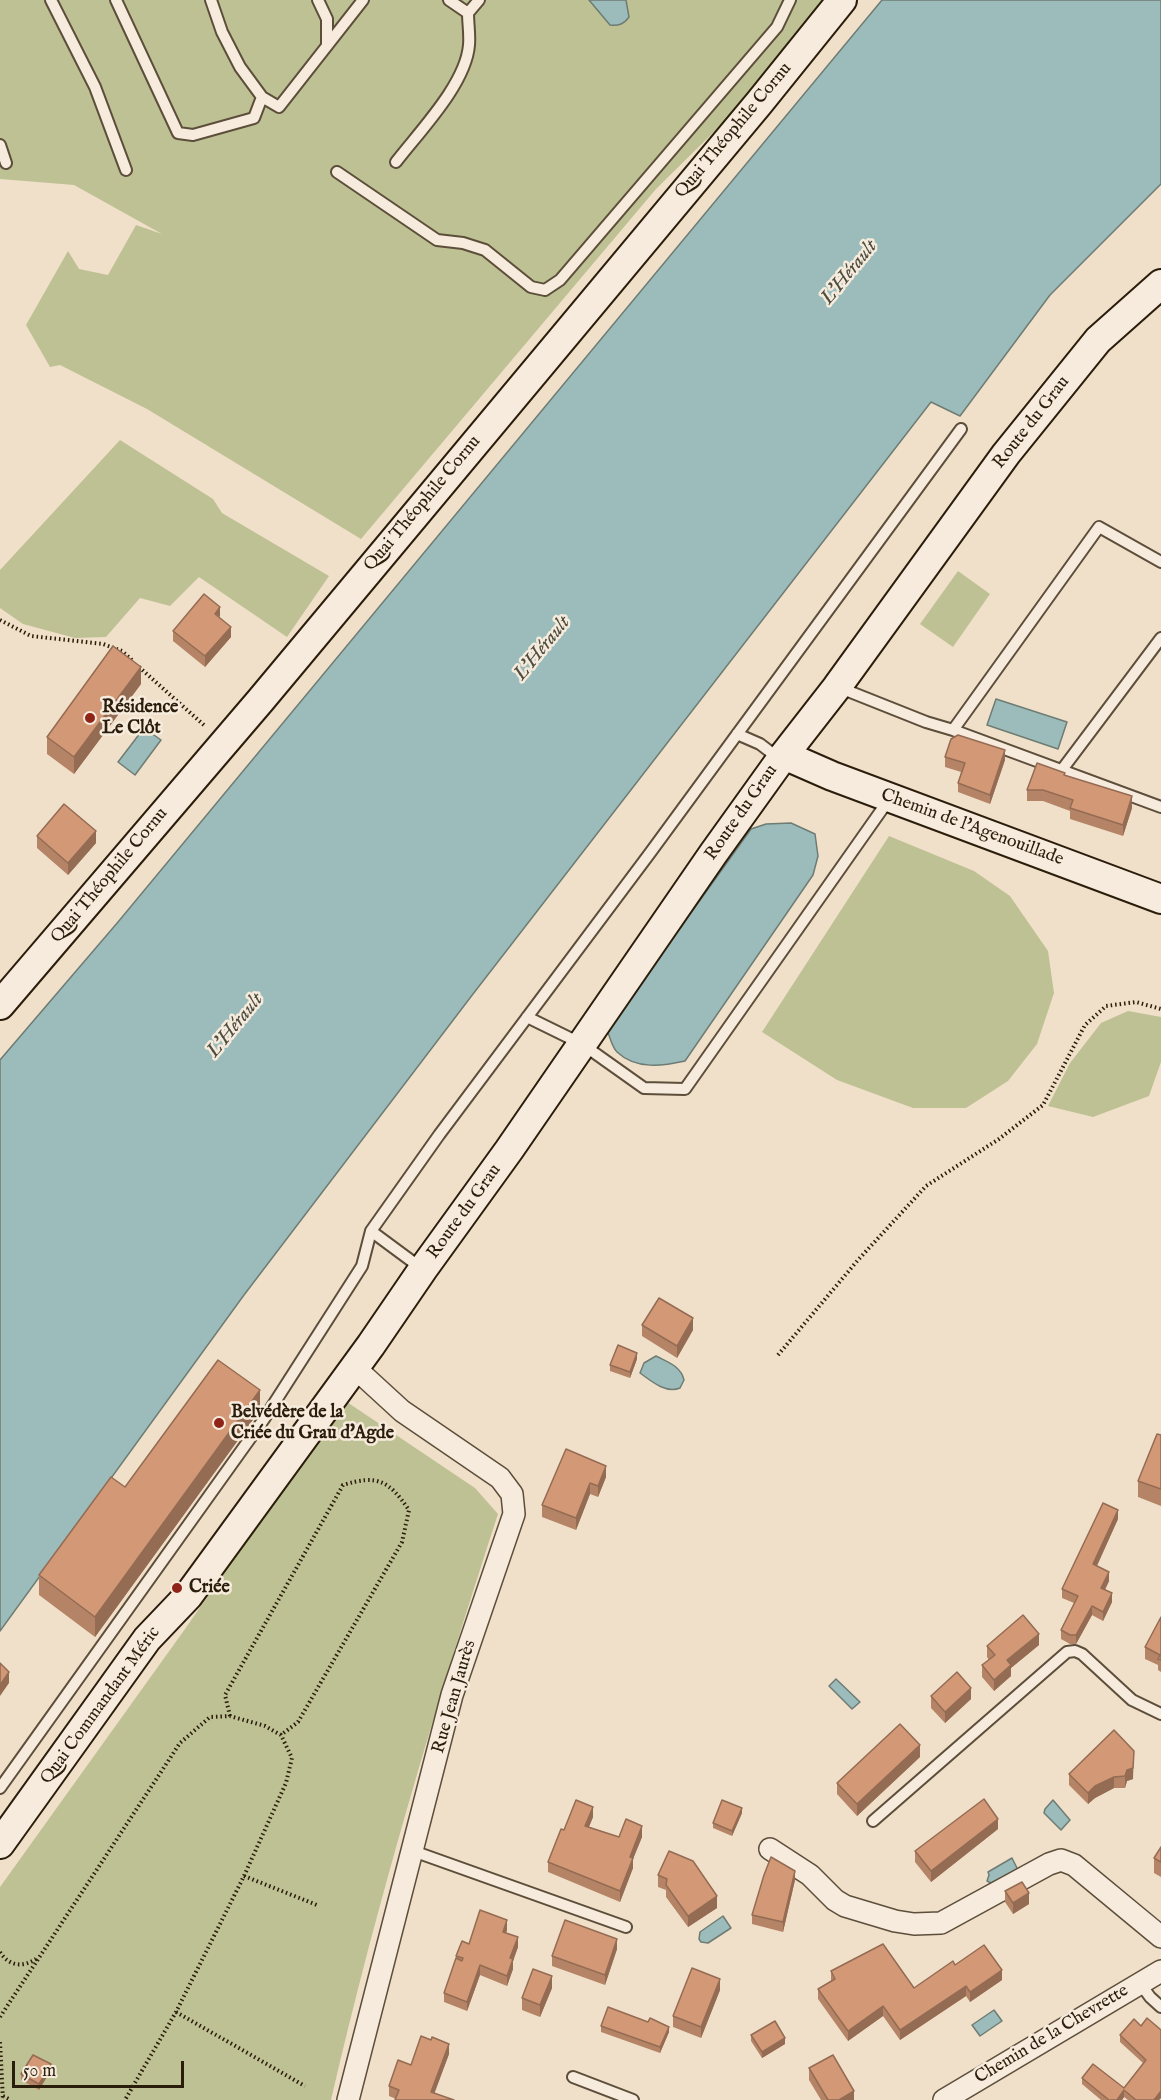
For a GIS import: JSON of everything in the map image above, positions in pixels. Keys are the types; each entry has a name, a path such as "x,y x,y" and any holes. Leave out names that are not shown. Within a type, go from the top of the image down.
{"street":[{"name":"Quai Théophile Cornu","path":"0,1005 260,700 759,103 842,0"},
{"name":"Route du Grau","path":"354,1367 509,1150 784,755 837,687 1006,454 1098,340 1161,284"},
{"name":"Chemin de l'Agenouillade","path":"784,755 891,798 1161,899"},
{"name":"Rue Jean Jaurès","path":"348,2100 452,1695 514,1514 512,1494 500,1478 402,1411 354,1367"},
{"name":"Quai Commandant Méric","path":"0,1844 147,1639 188,1596 354,1367"},
{"path":"770,1849 810,1875 835,1900 845,1906 895,1921 914,1924 941,1923 1048,1864 1061,1860 1074,1865 1161,1937"},
{"name":"Chemin de la Chevrette","path":"944,2100 1161,1971"}],"lane":[{"path":"51,0 94,87 126,170"},
{"path":"116,0 178,133 193,135 254,118 262,97"},
{"path":"211,0 222,32 240,67 262,97 279,107 363,0"},
{"path":"318,0 327,19 327,46"},
{"path":"449,0 468,13"},
{"path":"396,162 452,89 464,65 469,46 468,13 479,0"},
{"path":"337,171 437,240 463,243 485,250 531,287 545,290 560,280 777,27 790,0"},
{"path":"0,145 6,163"},
{"path":"0,1788 264,1419 362,1266 371,1232 439,1135 962,429"},
{"path":"953,730 1099,527 1161,562"},
{"path":"1061,771 1161,638"},
{"path":"837,687 926,722 1161,807"},
{"path":"736,734 760,744 773,754 784,755"},
{"path":"527,1017 582,1044 644,1088 685,1089 891,798"},
{"path":"371,1232 423,1269"},
{"path":"873,1821 1067,1652 1075,1651 1082,1654 1132,1700 1161,1714"},
{"path":"413,1851 626,1927"},
{"path":"1140,1983 1161,2007"},
{"path":"573,2077 633,2100"}],"path":[{"path":"0,620 31,636 103,644 122,651 223,742"},
{"path":"778,1355 858,1260 926,1186 999,1139 1043,1105 1085,1025 1106,1006 1136,1002 1161,1009"},
{"path":"230,1716 225,1695 343,1485 358,1480 381,1480 399,1495 409,1510 402,1542 298,1722 281,1736"},
{"path":"0,2017 180,1743 210,1717 230,1716 265,1726 281,1736 292,1758 286,1784 244,1876 176,2012 124,2100"},
{"path":"244,1876 317,1905"},
{"path":"0,1952 10,1963 19,1965 29,1964 40,1957"},
{"path":"176,2012 305,2086"},
{"path":"0,2042 3,2098 11,2100"}],"green space":[{"path":"0,0 824,0 720,126 656,189 361,539 147,409 60,365 50,367 26,325 68,251 79,269 108,275 136,225 162,234 74,185 0,179"},
{"path":"120,440 213,499 222,513 329,576 287,637 199,577 170,606 140,598 106,637 75,638 23,624 0,608 0,570"},
{"path":"958,571 990,594 953,647 920,624"},
{"path":"889,836 974,871 1010,896 1048,951 1054,993 1037,1044 1008,1081 966,1108 913,1108 837,1080 762,1032"},
{"path":"1128,1011 1161,1017 1161,1062 1149,1096 1093,1117 1048,1106 1070,1063 1101,1023"},
{"path":"344,1400 475,1488 498,1514 387,1878 331,2100 0,2100 0,1887 185,1629"}],"water":[{"path":"589,0 626,0 629,17 621,24 610,25"},
{"name":"L'Hérault","path":"882,0 1161,0 1161,184 1050,295 960,416 931,402 473,994 244,1295 0,1631 0,1060 118,922"},
{"path":"996,699 1067,722 1058,749 987,725"},
{"path":"144,728 161,740 135,775 118,762"},
{"path":"791,823 815,834 818,856 813,875 685,1061 650,1065 624,1058 615,1050 607,1030 751,829 766,824"},
{"path":"656,1356 680,1371 684,1380 680,1388 664,1388 640,1373 644,1363"},
{"path":"836,1679 860,1702 852,1709 829,1686"},
{"path":"1053,1800 1070,1820 1061,1830 1044,1813"},
{"path":"1012,1858 1018,1870 991,1883 987,1881 988,1872"},
{"path":"723,1916 731,1928 708,1943 701,1942 700,1932"},
{"path":"994,2010 1002,2021 980,2036 972,2025"}],"building":[{"path":"204,594 220,607 215,614 231,627 205,656 173,631"},
{"path":"113,646 141,667 74,757 47,737"},
{"path":"958,735 1005,750 990,795 958,783 965,763 945,757 951,739"},
{"path":"1037,763 1065,773 1064,775 1132,796 1123,825 1070,808 1073,800 1043,790 1027,790"},
{"path":"64,804 96,831 68,863 37,836"},
{"path":"659,1298 693,1318 677,1346 642,1325"},
{"path":"618,1345 637,1353 630,1372 610,1365"},
{"path":"218,1360 260,1390 95,1617 39,1575 111,1477 125,1487"},
{"path":"1157,1434 1161,1435 1161,1489 1138,1481"},
{"path":"566,1449 606,1466 598,1486 590,1483 576,1518 542,1505"},
{"path":"1103,1503 1118,1510 1093,1564 1109,1572 1101,1588 1112,1593 1103,1612 1092,1606 1076,1635 1070,1635 1061,1630 1078,1596 1062,1589"},
{"path":"1023,1615 1039,1634 1007,1660 1011,1665 994,1680 982,1665 995,1655 987,1646"},
{"path":"1161,1617 1161,1660 1158,1659 1160,1655 1145,1647"},
{"path":"0,1663 9,1672 0,1685"},
{"path":"957,1672 971,1688 945,1712 931,1696"},
{"path":"900,1724 920,1745 857,1804 837,1783"},
{"path":"1114,1730 1134,1751 1133,1768 1127,1770 1125,1776 1114,1777 1095,1786 1088,1793 1069,1774"},
{"path":"984,1799 998,1819 931,1871 915,1851"},
{"path":"576,1800 593,1807 585,1826 619,1837 626,1819 642,1826 620,1891 548,1862"},
{"path":"722,1800 742,1808 732,1831 713,1823"},
{"path":"1161,1847 1161,1862 1154,1858"},
{"path":"669,1851 693,1861 717,1896 688,1916 666,1885 667,1879 658,1875"},
{"path":"771,1857 795,1871 783,1922 752,1915"},
{"path":"1022,1882 1029,1893 1013,1903 1005,1891"},
{"path":"480,1910 507,1920 503,1932 518,1937 510,1958 513,1959 507,1976 480,1965 467,2002 444,1993 456,1958 462,1961 463,1958 456,1956 462,1941 469,1944"},
{"path":"565,1920 617,1939 605,1975 552,1956"},
{"path":"883,1944 914,1988 953,1961 955,1965 984,1945 1002,1970 970,1992 966,1986 900,2030 883,2006 848,2031 818,1989 835,1979 831,1971"},
{"path":"692,1968 720,1979 701,2027 673,2016"},
{"path":"533,1969 552,1976 540,2005 522,1998"},
{"path":"608,2007 648,2022 650,2018 669,2027 660,2047 601,2026"},
{"path":"1147,2018 1161,2030 1161,2091 1154,2100 1136,2100 1124,2090 1117,2100 1109,2100 1082,2078 1093,2064 1124,2088 1146,2060 1120,2035 1134,2019 1141,2026"},
{"path":"775,2021 785,2038 762,2052 751,2035"},
{"path":"421,2036 431,2040 432,2037 449,2044 431,2092 454,2100 395,2100 399,2090 389,2086 398,2060 411,2065"},
{"path":"33,2055 51,2064 39,2084 21,2074"},
{"path":"833,2055 854,2091 839,2100 828,2100 809,2068"}],"place":[{"name":"Résidence Le Clôt","path":"90,718"},
{"name":"Belvédère de la Criée du Grau d'Agde","path":"219,1423"},
{"name":"Criée","path":"177,1588"}]}
